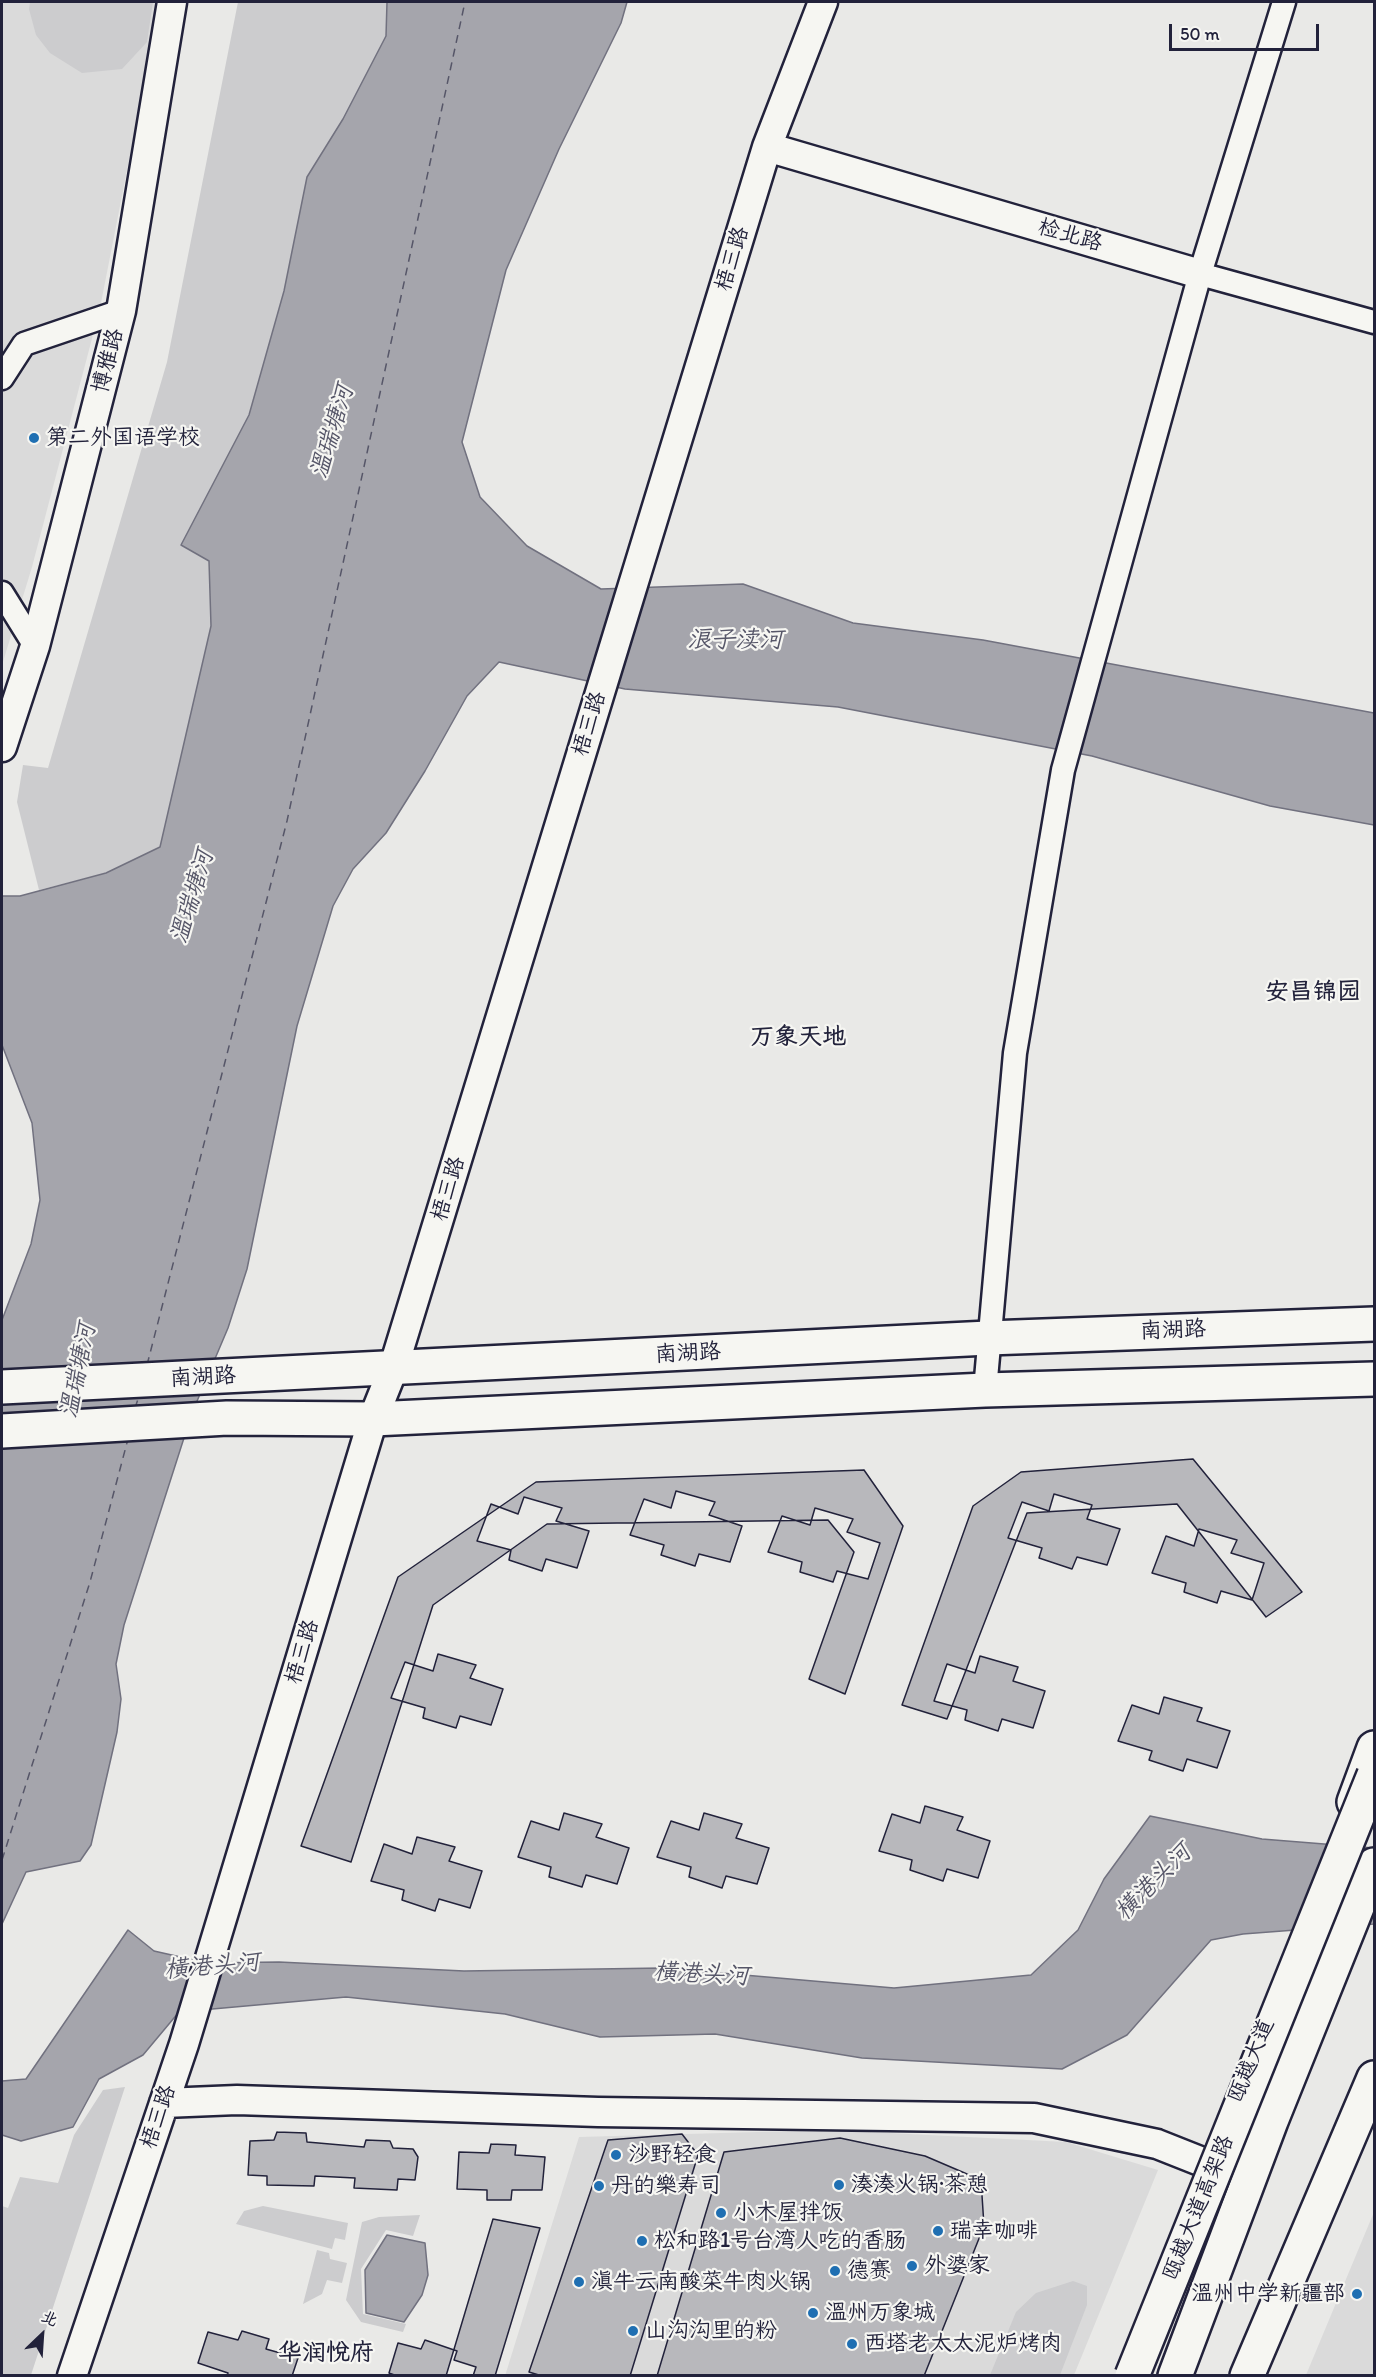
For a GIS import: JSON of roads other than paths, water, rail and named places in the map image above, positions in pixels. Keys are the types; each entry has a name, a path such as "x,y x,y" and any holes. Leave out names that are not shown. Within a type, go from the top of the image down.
{"main road":[{"name":"南湖路","path":"2,1387 393,1370 988,1338 1374,1324"},
{"name":"南湖路","path":"2,1431 227,1418 373,1419 985,1390 1374,1379"},
{"name":"瓯越大道","path":"1134,2376 1210,2165 1303,1934 1374,1748"},
{"name":"瓯越大道高架路","path":"1134,2376 1374,1775"},
{"name":"瓯越大道高架路","path":"1175,2376 1271,2121 1374,1865"},
{"path":"1247,2376 1374,2078"}],"street":[{"name":"博雅路","path":"2,747 35,646 121,311 172,2"},
{"name":"梧三路","path":"72,2376 184,2044 373,1419 393,1370 767,147 822,2"},
{"path":"985,1390 1015,1053 1063,770 1097,640 1200,274 1284,2"},
{"name":"检北路","path":"767,147 1200,274 1374,322"},
{"path":"2,378 24,344 121,311"},
{"path":"2,593 35,646"},
{"path":"164,2103 237,2100 598,2112 1034,2118 1157,2144 1210,2165"}],"water":[{"path":"387,2 627,2 621,23 559,149 506,270 462,442 480,497 527,546 601,589 743,584 853,623 983,640 1374,713 1374,825 1270,806 1092,756 838,707 625,689 499,662 467,696 425,771 386,833 353,869 333,906 297,1026 247,1269 228,1328 192,1413 124,1625 116,1664 121,1699 117,1732 91,1845 80,1861 26,1872 2,1924 2,1320 31,1244 40,1200 32,1123 2,1045 2,896 20,896 106,873 160,847 211,626 209,561 181,545 249,415 284,291 307,177 343,119 386,36"},
{"name":"横港头河","path":"1150,1816 1262,1839 1374,1848 1374,1924 1243,1934 1211,1940 1127,2035 1062,2069 862,2058 715,2034 600,2037 505,2014 346,1997 179,2012 143,2055 99,2079 73,2127 21,2141 2,2135 2,2081 26,2079 128,1930 154,1951 207,1963 279,1962 464,1971 663,1968 894,1988 1031,1975 1078,1930 1104,1879"},
{"path":"387,2235 425,2243 428,2275 422,2295 404,2322 366,2313 365,2270"}],"place":[{"name":"第二外国语学校","path":"34,438"},
{"name":"沙野轻食","path":"616,2155"},
{"name":"湊湊火锅·茶憩","path":"839,2185"},
{"name":"丹的樂寿司","path":"599,2186"},
{"name":"小木屋拌饭","path":"721,2213"},
{"name":"瑞幸咖啡","path":"938,2231"},
{"name":"松和路1号台湾人吃的香肠","path":"642,2241"},
{"name":"外婆家","path":"912,2266"},
{"name":"德赛","path":"835,2271"},
{"name":"滇牛云南酸菜牛肉火锅","path":"579,2282"},
{"name":"温州中学新疆部","path":"1357,2294"},
{"name":"温州万象城","path":"813,2313"},
{"name":"山沟沟里的粉","path":"633,2331"},
{"name":"西塔老太太泥炉烤肉","path":"852,2344"}],"district":[{"name":"安昌锦园","path":"1313,993"},
{"name":"万象天地","path":"798,1038"},
{"name":"华润悦府","path":"326,2354"}],"water label":[{"name":"温瑞塘河","path":"333,432"},
{"name":"浪子渎河","path":"735,641"},
{"name":"温瑞塘河","path":"193,897"},
{"name":"温瑞塘河","path":"79,1371"}]}
